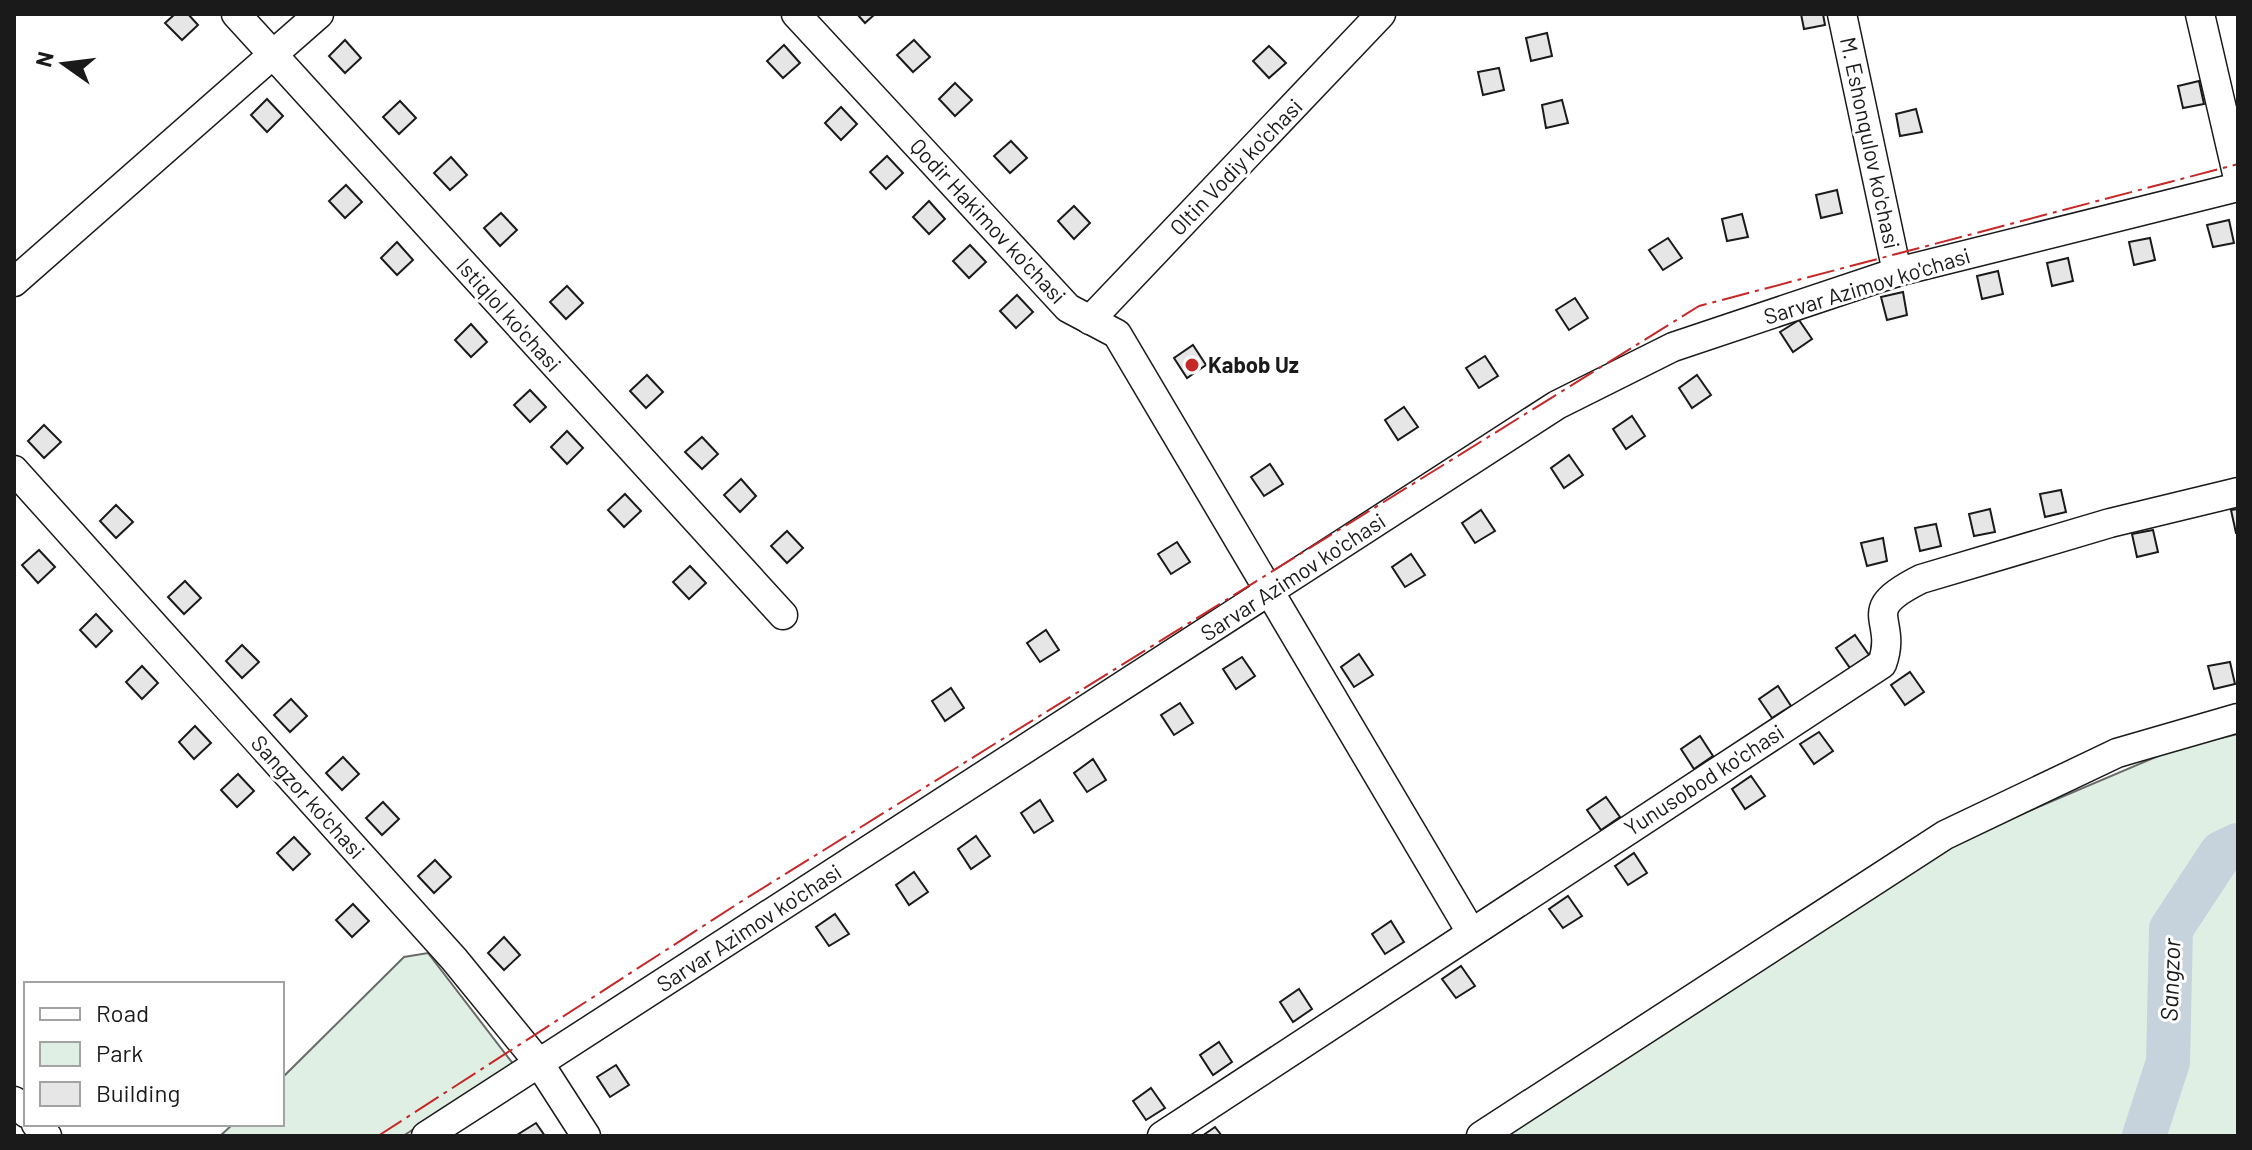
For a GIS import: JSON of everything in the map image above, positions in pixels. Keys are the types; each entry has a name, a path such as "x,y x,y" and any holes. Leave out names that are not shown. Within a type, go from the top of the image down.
{"street":[{"name":"Istiqlol ko'chasi","path":"236,14 783,615"},
{"path":"14,282 319,14"},
{"name":"Qodir Hakimov ko'chasi","path":"796,14 1068,308 1117,334 1471,932"},
{"name":"Oltin Vodiy ko'chasi","path":"1090,320 1381,14"},
{"name":"M. Eshonqulov ko'chasi","path":"1842,14 1897,272"},
{"path":"2200,14 2238,178"},
{"name":"Sarvar Azimov ko'chasi","path":"426,1136 1557,405 1673,347 1897,272 2238,187"},
{"name":"Sangzor ko'chasi","path":"14,470 454,959 539,1063 586,1136"},
{"name":"Yunusobod ko'chasi","path":"1162,1136 1882,664 1886,654 1881,609 1892,594 1921,579 2081,532 2238,492"},
{"path":"1481,1136 1945,835 2117,753 2238,718"}],"green space":[{"path":"2238,734 2238,1136 1505,1136 1963,839 2177,748"},
{"path":"428,953 514,1065 403,1136 220,1136 231,1126 284,1126 284,1076 404,957"}],"building":[{"path":"175,14 188,14 198,25 182,40 165,23"},
{"path":"857,14 875,14 865,23"},
{"path":"1801,14 1823,14 1825,25 1804,29"},
{"path":"1547,33 1552,56 1531,61 1526,38"},
{"path":"345,40 361,58 345,73 329,56"},
{"path":"914,40 930,57 913,72 897,55"},
{"path":"784,45 800,63 783,78 767,61"},
{"path":"1269,46 1286,63 1269,78 1253,61"},
{"path":"1499,68 1504,90 1483,95 1478,72"},
{"path":"2199,81 2204,104 2183,108 2178,86"},
{"path":"955,83 972,100 955,116 939,99"},
{"path":"267,99 283,116 267,132 251,115"},
{"path":"1562,100 1568,123 1546,128 1542,105"},
{"path":"400,101 416,118 399,134 383,117"},
{"path":"841,107 857,124 841,140 825,123"},
{"path":"1916,109 1922,132 1900,136 1896,114"},
{"path":"1011,141 1027,158 1010,173 994,156"},
{"path":"887,156 903,173 886,189 870,172"},
{"path":"451,157 467,175 450,190 434,173"},
{"path":"346,185 362,202 345,218 329,201"},
{"path":"1837,190 1842,213 1821,218 1816,195"},
{"path":"929,201 945,219 929,234 913,217"},
{"path":"1074,206 1090,223 1074,239 1058,221"},
{"path":"501,213 517,230 500,246 484,228"},
{"path":"1742,214 1748,237 1727,241 1722,219"},
{"path":"2229,220 2234,243 2213,247 2207,225"},
{"path":"1668,238 1682,258 1663,270 1649,250"},
{"path":"2150,238 2155,260 2134,265 2129,242"},
{"path":"397,242 413,260 397,275 381,258"},
{"path":"970,245 986,262 969,278 953,261"},
{"path":"2068,258 2073,281 2052,286 2047,263"},
{"path":"1998,271 2003,294 1982,299 1977,276"},
{"path":"567,286 583,303 566,319 550,302"},
{"path":"1903,292 1907,315 1887,320 1881,297"},
{"path":"1017,295 1033,312 1016,328 1000,311"},
{"path":"1575,298 1588,318 1569,330 1556,310"},
{"path":"1799,320 1812,339 1793,352 1780,332"},
{"path":"471,324 487,342 471,357 455,340"},
{"path":"1193,345 1206,365 1187,378 1174,358"},
{"path":"1485,356 1498,376 1479,388 1466,368"},
{"path":"647,375 663,392 646,408 630,391"},
{"path":"1697,375 1711,395 1692,408 1679,388"},
{"path":"530,390 546,407 530,422 514,405"},
{"path":"1404,407 1418,427 1398,440 1385,420"},
{"path":"1632,416 1645,436 1626,449 1613,429"},
{"path":"44,425 61,442 44,458 28,441"},
{"path":"567,431 583,448 567,464 551,447"},
{"path":"702,437 718,454 702,469 685,452"},
{"path":"1569,455 1583,475 1564,488 1551,468"},
{"path":"1270,464 1283,484 1264,496 1251,477"},
{"path":"741,479 756,496 740,512 724,495"},
{"path":"2061,490 2066,512 2045,517 2040,494"},
{"path":"625,494 641,511 624,527 608,510"},
{"path":"116,505 133,522 116,538 100,521"},
{"path":"1990,509 1995,532 1974,536 1969,514"},
{"path":"2238,509 2238,533 2236,533 2231,510"},
{"path":"1481,510 1495,531 1475,543 1462,523"},
{"path":"1936,524 1941,546 1920,551 1915,528"},
{"path":"2153,530 2158,552 2137,557 2132,534"},
{"path":"787,531 803,548 787,563 771,546"},
{"path":"1883,538 1887,561 1867,566 1861,543"},
{"path":"1177,542 1190,562 1171,574 1158,554"},
{"path":"39,550 55,567 38,583 22,565"},
{"path":"1411,554 1425,575 1405,587 1392,567"},
{"path":"690,566 706,583 689,599 673,582"},
{"path":"185,581 201,598 184,614 168,597"},
{"path":"96,614 112,631 96,647 80,630"},
{"path":"1046,630 1059,650 1040,662 1027,643"},
{"path":"1855,635 1869,655 1850,668 1836,648"},
{"path":"242,645 259,662 242,678 226,661"},
{"path":"1359,654 1373,675 1354,687 1341,667"},
{"path":"1242,657 1255,676 1236,689 1223,669"},
{"path":"2230,662 2235,684 2214,689 2208,666"},
{"path":"142,666 158,683 142,699 126,682"},
{"path":"1910,672 1924,692 1905,705 1891,685"},
{"path":"1778,686 1791,706 1772,718 1759,699"},
{"path":"951,688 964,708 945,721 932,701"},
{"path":"291,699 307,716 290,732 274,715"},
{"path":"1180,703 1193,723 1174,735 1161,715"},
{"path":"195,726 211,743 194,759 179,742"},
{"path":"1819,732 1833,751 1814,764 1800,744"},
{"path":"1700,736 1713,756 1694,769 1681,749"},
{"path":"343,757 359,774 342,790 326,773"},
{"path":"1093,759 1106,780 1087,792 1074,773"},
{"path":"238,774 254,791 237,807 221,790"},
{"path":"1751,776 1765,796 1745,809 1732,789"},
{"path":"1606,797 1620,817 1601,830 1587,810"},
{"path":"1040,800 1053,821 1034,833 1021,813"},
{"path":"383,802 399,819 382,835 366,818"},
{"path":"976,836 990,856 971,869 958,849"},
{"path":"294,837 310,854 293,870 277,853"},
{"path":"1634,853 1647,873 1628,885 1615,866"},
{"path":"435,860 451,877 434,893 418,876"},
{"path":"914,872 928,892 909,905 896,885"},
{"path":"1568,896 1582,916 1563,928 1549,909"},
{"path":"353,904 369,921 352,937 336,920"},
{"path":"835,914 849,934 829,946 816,927"},
{"path":"1391,921 1404,942 1385,954 1372,934"},
{"path":"504,937 520,955 504,970 488,953"},
{"path":"1461,966 1475,986 1456,998 1442,979"},
{"path":"1299,989 1312,1009 1293,1022 1280,1002"},
{"path":"1219,1042 1232,1062 1213,1075 1200,1055"},
{"path":"616,1065 629,1085 610,1097 597,1077"},
{"path":"1151,1088 1165,1108 1146,1120 1133,1101"},
{"path":"536,1123 545,1136 517,1136 517,1135"},
{"path":"1215,1127 1222,1136 1202,1136"}],"waterway":[{"name":"Sangzor","path":"2144,1136 2168,1062 2171,929 2221,853 2238,845"}],"power":[{"path":"378,1136 742,901 1699,306 2238,164"}],"place":[{"name":"Kabob Uz","path":"1192,365"}]}
